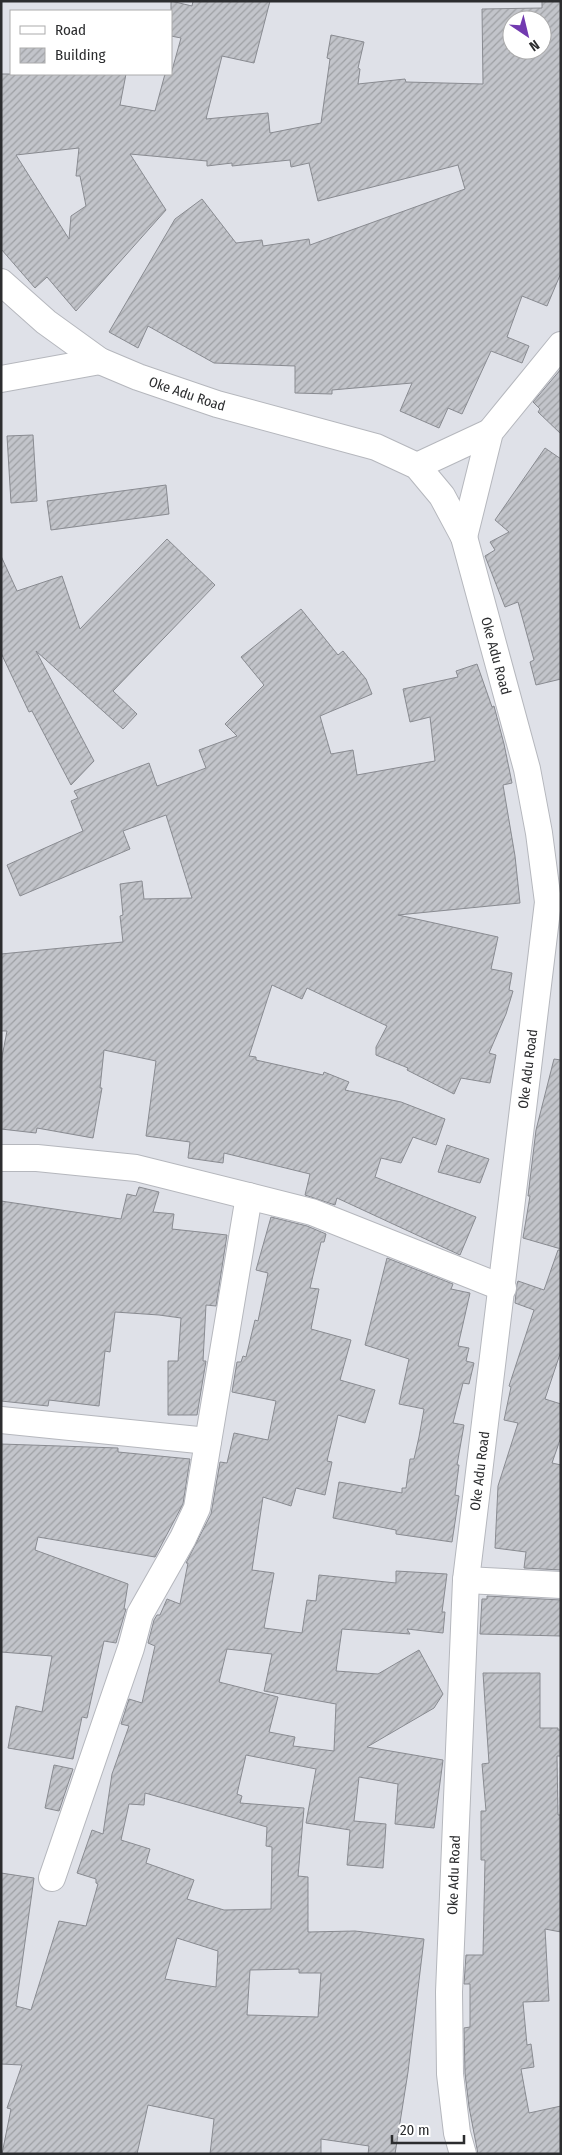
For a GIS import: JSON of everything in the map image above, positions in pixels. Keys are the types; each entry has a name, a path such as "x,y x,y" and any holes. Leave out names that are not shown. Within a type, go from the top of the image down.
{"street":[{"name":"Oke Adu Road","path":"1,282 46,322 100,361 217,404 376,447 418,466 442,496 464,538 528,769 539,833 554,901 502,1288 466,1580 449,1992 450,2074 457,2133 463,2154"},
{"path":"464,538 490,432 561,345"},
{"path":"1,379 100,361"},
{"path":"418,466 490,432"},
{"path":"1,1158 37,1158 136,1168 312,1212 502,1288"},
{"path":"52,1878 131,1648 140,1614 183,1538 197,1508 249,1196"},
{"path":"1,1420 208,1440"},
{"path":"466,1580 561,1585"}],"building":[{"path":"171,1 192,6 193,1 270,1 254,63 222,56 206,119 268,113 270,133 321,123 330,59 327,58 331,35 364,42 358,68 360,69 358,84 405,79 406,82 483,84 482,9 542,8 542,1 561,1 561,273 547,306 522,296 507,337 529,346 522,363 491,351 462,414 448,408 439,428 400,411 412,383 332,390 332,394 295,393 295,366 214,363 148,326 138,348 109,332 175,219 202,199 236,243 262,240 263,246 309,239 310,245 465,189 458,165 318,201 309,163 291,167 290,160 232,166 232,163 207,166 207,161 130,154 166,210 76,311 47,277 35,288 1,249 1,74 126,75 120,105 155,111 165,75 172,75 181,38 172,36","holes":["79,148 76,176 80,176 86,206 71,216 69,239 16,155"]},
{"path":"561,369 561,434 538,412 540,409 533,402"},
{"path":"33,435 37,501 11,503 7,436"},
{"path":"545,448 561,459 561,679 536,685 530,662 534,660 518,602 505,607 485,556 495,550 490,542 509,532 495,520"},
{"path":"166,485 169,514 51,530 47,501"},
{"path":"167,539 215,585 113,691 137,714 123,729 36,651 94,761 71,785 32,711 29,712 1,653 1,556 17,591 62,576 80,629"},
{"path":"301,609 338,655 343,651 366,679 372,694 320,716 331,754 353,750 357,775 435,761 430,717 410,722 403,689 458,677 456,671 477,664 492,707 494,706 504,744 512,783 503,785 515,856 520,903 398,915 498,937 491,969 512,973 509,990 513,991 506,1014 489,1053 496,1055 490,1083 461,1078 454,1094 407,1070 408,1068 376,1055 376,1047 387,1026 307,988 302,999 272,985 249,1056 256,1057 256,1060 323,1075 324,1072 349,1082 345,1090 401,1102 445,1119 436,1145 413,1137 401,1163 381,1158 375,1177 476,1217 460,1255 337,1198 335,1205 305,1195 310,1174 224,1153 223,1163 188,1158 190,1142 146,1136 156,1061 104,1050 100,1088 102,1088 93,1138 37,1128 36,1133 1,1129 1,1062 7,1031 1,1031 1,954 123,942 120,916 123,915 120,884 142,881 144,899 192,898 166,815 123,831 130,849 20,896 7,865 83,831 71,801 78,798 74,791 149,763 157,786 206,768 199,750 237,736 225,724 264,685 241,657"},
{"path":"554,1059 561,1060 561,1249 523,1238 530,1196 528,1196 536,1130"},
{"path":"447,1145 489,1159 480,1183 438,1172"},
{"path":"139,1187 159,1192 153,1212 174,1214 172,1229 227,1235 216,1306 206,1305 203,1361 206,1361 197,1415 168,1415 168,1361 178,1361 181,1318 159,1315 115,1312 110,1352 105,1351 99,1406 49,1400 48,1406 1,1401 1,1201 121,1219 127,1194 136,1196"},
{"path":"271,1217 307,1226 326,1234 324,1242 321,1242 310,1288 319,1289 311,1329 351,1340 340,1380 375,1390 365,1423 338,1415 327,1461 332,1462 325,1495 296,1488 291,1506 263,1497 252,1570 274,1573 264,1628 302,1633 307,1600 316,1601 319,1575 396,1583 396,1571 447,1574 442,1612 445,1612 443,1633 407,1629 410,1634 342,1629 336,1671 378,1674 419,1650 443,1694 434,1708 367,1747 443,1760 434,1828 395,1824 398,1784 359,1777 354,1821 386,1824 383,1868 347,1865 350,1830 306,1823 316,1769 246,1755 237,1794 242,1796 240,1803 304,1808 298,1876 308,1877 308,1932 355,1931 424,1939 408,2072 395,2154 368,2154 369,2146 321,2139 321,2154 210,2154 214,2119 148,2105 137,2154 2,2154 11,2109 7,2108 22,2065 1,2064 1,1873 34,1878 16,2006 31,2010 59,1921 86,1926 98,1884 96,1879 77,1873 92,1830 103,1834 112,1774 129,1726 121,1724 129,1699 142,1703 155,1646 148,1643 154,1620 157,1615 160,1615 167,1599 180,1604 188,1563 186,1563 211,1514 220,1462 227,1463 234,1433 268,1440 276,1401 232,1392 237,1362 241,1362 243,1356 246,1357 255,1320 258,1321 268,1273 256,1270","holes":["227,1649 272,1654 264,1691 336,1704 334,1751 293,1746 295,1737 269,1732 278,1697 219,1682","145,1793 267,1827 266,1846 272,1847 271,1909 224,1910 187,1899 194,1880 146,1863 150,1849 121,1840 129,1804 144,1805","177,1938 218,1951 216,1987 165,1979","299,1969 299,1973 321,1973 318,2017 247,2015 250,1970"]},
{"path":"558,1250 561,1250 561,1351 545,1399 561,1404 561,1437 552,1463 561,1465 561,1570 524,1568 526,1552 495,1548 498,1486 518,1423 504,1420 511,1387 509,1386 534,1310 515,1303 517,1284 518,1281 544,1290"},
{"path":"387,1258 453,1284 451,1289 470,1293 458,1346 469,1348 466,1361 474,1363 469,1384 463,1383 453,1423 464,1425 457,1465 459,1465 455,1495 459,1496 452,1542 396,1534 396,1530 333,1518 339,1482 402,1493 402,1488 406,1488 410,1459 414,1459 419,1437 424,1409 399,1404 409,1359 365,1345"},
{"path":"1,1444 118,1448 118,1452 190,1459 183,1504 155,1557 38,1537 35,1550 128,1584 124,1609 126,1609 116,1643 104,1641 87,1718 82,1717 73,1759 8,1748 16,1706 42,1712 52,1656 1,1652"},
{"path":"487,1596 561,1600 561,1636 480,1634 482,1599 487,1599"},
{"path":"483,1673 540,1673 540,1728 558,1728 558,1730 561,1730 561,1756 557,1756 558,1815 561,1815 561,1932 545,1929 549,2001 523,2002 527,2045 531,2044 534,2067 521,2069 529,2113 561,2106 561,2154 478,2154 469,2107 465,2073 464,2028 470,2027 470,1984 464,1984 466,1955 483,1955 485,1860 481,1860 481,1811 486,1811 482,1764 489,1763"},
{"path":"54,1765 73,1769 59,1811 45,1808"}]}
